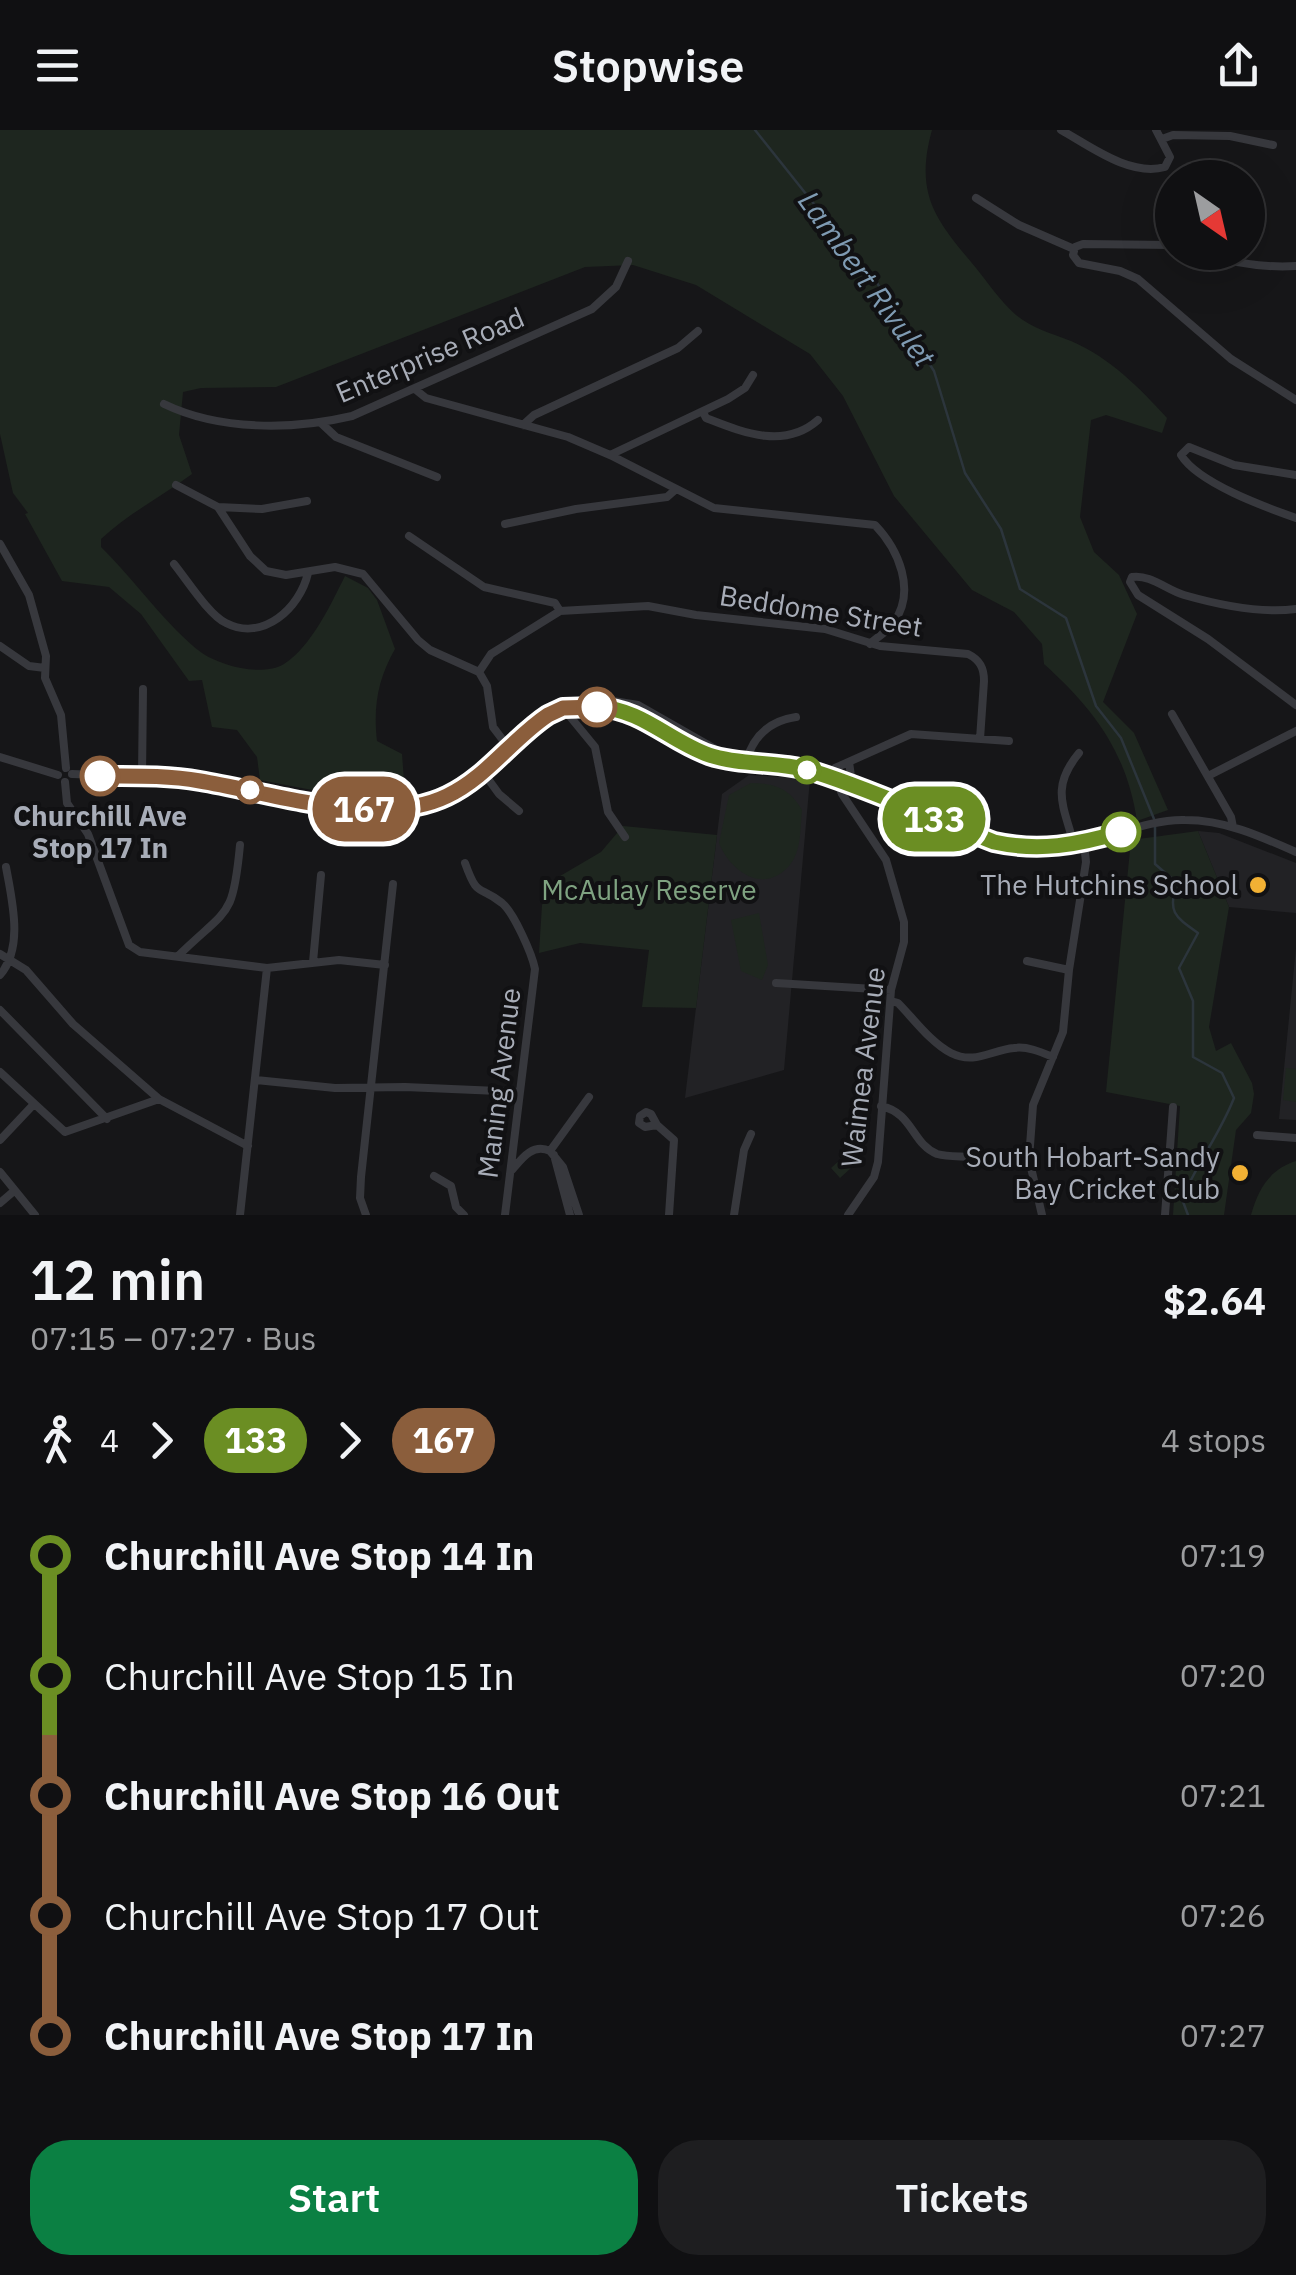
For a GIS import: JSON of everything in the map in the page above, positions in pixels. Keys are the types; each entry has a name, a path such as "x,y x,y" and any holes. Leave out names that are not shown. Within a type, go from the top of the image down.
{"street":[{"path":"1061,130 1120,161 1154,169 1169,163 1170,157 1159,134 1230,136 1274,145"},
{"path":"976,198 1019,225 1074,249"},
{"path":"1074,249 1083,244 1155,245"},
{"path":"1074,249 1074,257 1080,263 1120,270 1138,279 1231,359 1296,400"},
{"name":"Enterprise Road","path":"164,404 217,421 290,426 352,416 592,309 616,288 628,262"},
{"path":"1265,267 1296,266"},
{"path":"523,424 534,414 678,348 698,330"},
{"path":"610,455 739,394 753,375"},
{"path":"416,390 426,398 568,437 723,510 875,526 902,572 906,589 896,620 870,644"},
{"path":"702,412 706,418 746,433 778,437 796,434 818,420"},
{"path":"321,424 336,438 436,476"},
{"path":"1296,475 1234,465 1189,447 1180,455 1190,466 1232,491 1296,518"},
{"path":"176,486 218,507 262,509 307,501"},
{"path":"504,524 576,509 667,497 675,490"},
{"path":"218,507 260,567 286,576 335,567 363,574 418,640 430,650 479,672 487,686 493,727 509,748"},
{"path":"409,536 484,587 555,603 560,610 491,654 479,672"},
{"path":"0,544 30,595 46,656 45,678 61,715 67,804 88,834 128,945 140,952 268,968 339,960 385,965"},
{"path":"174,564 222,621 246,628 259,628 279,619 305,584 308,573"},
{"path":"1296,608 1266,610 1214,602 1179,593 1140,576 1132,577 1130,582 1138,595 1208,640 1296,705"},
{"name":"Beddome Street","path":"560,610 662,607 696,615 825,628 870,644 968,654 976,658 984,672 980,739"},
{"path":"0,646 29,666 45,668"},
{"path":"142,776 143,689"},
{"path":"0,757 66,775 198,780 386,812 428,805 453,794 538,722 580,700 624,701 648,710 731,758 807,770 994,842 1021,847 1079,844 1162,822 1186,820 1233,827 1296,852"},
{"path":"563,708 595,747 608,812 625,838"},
{"path":"1172,714 1232,818 1233,827"},
{"path":"746,762 755,737 784,719 796,717"},
{"path":"1208,776 1296,732"},
{"path":"827,777 849,762 911,734 1010,741"},
{"path":"1042,1215 1028,1159 1032,1106 1063,1032 1068,970 1086,862 1063,809 1061,784 1079,752"},
{"path":"849,762 851,776 874,796"},
{"path":"483,772 519,811"},
{"name":"Waimea Avenue","path":"838,781 842,794 886,860 904,922 904,942 891,990 874,1177 848,1215"},
{"path":"854,810 863,792"},
{"path":"178,956 230,907 240,845"},
{"name":"Maning Avenue","path":"464,863 473,886 504,904 532,954 535,987 505,1215"},
{"path":"0,976 12,959 14,916 6,868"},
{"path":"313,962 322,874"},
{"path":"366,1215 360,1188 393,884"},
{"path":"0,954 26,970 73,1024 159,1099 248,1146"},
{"path":"1027,961 1068,970"},
{"path":"240,1215 268,968"},
{"path":"776,983 891,990"},
{"path":"891,1001 956,1056 984,1058 1023,1048 1053,1058"},
{"path":"0,1010 106,1119"},
{"path":"0,1072 65,1132 159,1099"},
{"path":"256,1080 334,1088 519,1092"},
{"path":"570,1215 552,1153 589,1096"},
{"path":"0,1140 34,1104"},
{"path":"881,1106 900,1112 931,1150 972,1157"},
{"path":"1166,1215 1172,1106"},
{"path":"657,1125 668,1132 676,1148 669,1215"},
{"path":"734,1215 744,1150 752,1134"},
{"path":"1257,1135 1296,1138"},
{"path":"510,1174 523,1156 534,1150 552,1153 563,1167 580,1215"},
{"path":"0,1172 35,1215"},
{"path":"434,1176 451,1186 456,1207 464,1215"},
{"path":"0,1202 14,1190"}],"shaded area":[{"path":"749,775 810,779 784,1070 685,1098 722,794"},
{"name":"The Hutchins School","path":"1198,831 1219,833 1296,863 1296,913 1229,907"},
{"name":"The Hutchins School","path":"1296,948 1296,1120 1279,1119"}],"green space":[{"path":"0,130 932,130 926,172 932,205 950,235 995,292 1022,320 1111,364 1167,418 1162,433 1106,415 1091,420 1080,517 1094,552 1119,575 1137,614 1103,702 1134,733 1168,810 1137,821 1125,774 1106,734 1044,664 1042,644 1014,612 972,590 894,496 843,396 810,354 696,285 633,265 585,267 276,387 201,388 183,392 179,435 192,474 112,530 101,539 101,547 176,630 202,653 220,662 253,670 284,664 311,636 345,576 368,588 377,600 395,649 381,682 376,728 377,741 402,754 405,794 385,804 260,780 257,757 237,730 212,727 202,680 189,681 141,614 109,587 62,581 25,514 28,513 13,493 0,434"},
{"path":"751,783 781,789 802,810 800,839 793,860 769,879 748,876 739,870 719,843 729,795"},
{"name":"McAulay Reserve","path":"623,826 717,835 696,1008 642,1007 649,950 580,943 539,953 542,905 555,879 601,852"},
{"path":"1198,831 1229,907 1209,1027 1216,1051 1231,1043 1254,1094 1251,1113 1236,1130 1224,1215 1173,1215 1180,1106 1106,1092 1131,840"},
{"path":"759,913 768,965 762,980 741,971 731,920"},
{"path":"1286,1068 1296,1069 1296,1102 1283,1100"},
{"path":"853,1148 862,1158 840,1178 831,1168"},
{"path":"1296,1161 1296,1215 1251,1215 1266,1181"}],"waterway":[{"name":"Lambert Rivulet","path":"755,130 877,283 934,371 965,473 1001,529 1020,589 1066,618 1096,706 1121,738 1154,819"},
{"name":"Lambert Rivulet","path":"1155,827 1155,864 1177,883 1175,913 1198,933 1179,968 1193,1001 1193,1057 1222,1073 1234,1098 1182,1199 1188,1215"}],"bus line":[{"name":"133","path":"597,707 616,708 645,719 700,752 725,760 812,771 994,842 1058,847 1121,832"},
{"name":"167","path":"100,776 198,780 362,809 402,811 453,794 548,715 563,708 597,707"}],"place":[{"name":"Churchill Ave Stop 17 In","path":"100,776"},
{"name":"The Hutchins School","path":"1258,885"},
{"name":"South Hobart-Sandy Bay Cricket Club","path":"1240,1173"}]}
